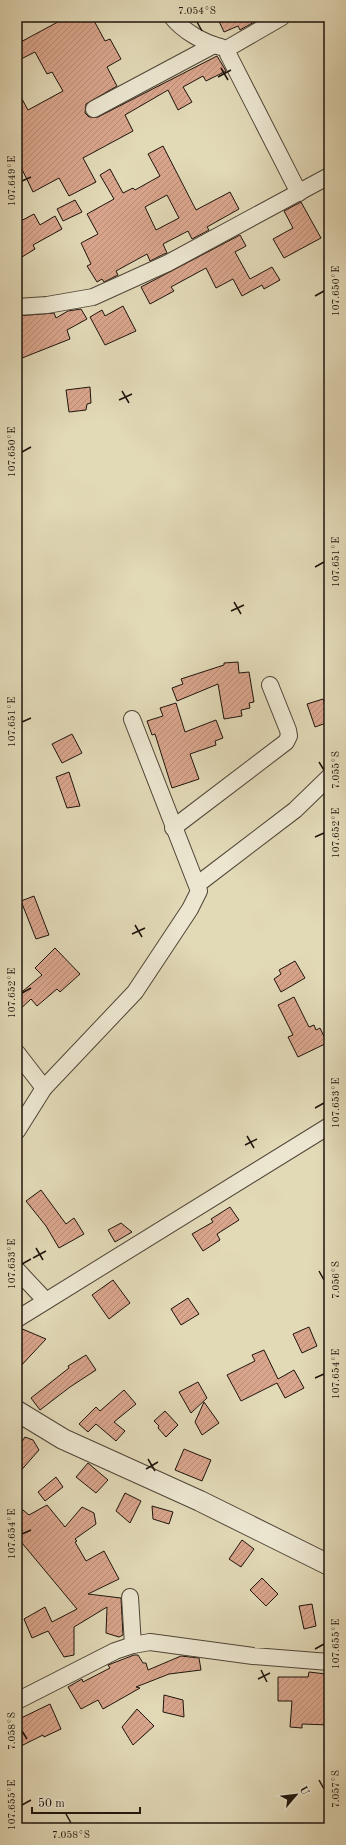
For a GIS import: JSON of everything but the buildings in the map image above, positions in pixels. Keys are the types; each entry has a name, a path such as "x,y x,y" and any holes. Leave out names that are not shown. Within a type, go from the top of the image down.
{"street":[{"path":"172,17 180,26 220,47 228,54 299,192"},
{"path":"94,109 220,47 234,44 282,17"},
{"path":"17,307 47,305 93,297 168,263 329,176"},
{"path":"174,828 286,742 289,736 288,730 270,685"},
{"path":"17,1131 44,1088 135,992 190,910 199,891 198,884 174,828 132,719"},
{"path":"198,884 295,810 329,777"},
{"path":"17,1053 44,1088"},
{"path":"17,1319 329,1126"},
{"path":"17,1270 46,1301"},
{"path":"17,1412 63,1439 200,1501 329,1565"},
{"path":"130,1597 133,1645"},
{"path":"17,1701 115,1651 133,1645 150,1642 253,1656 329,1662"}]}
